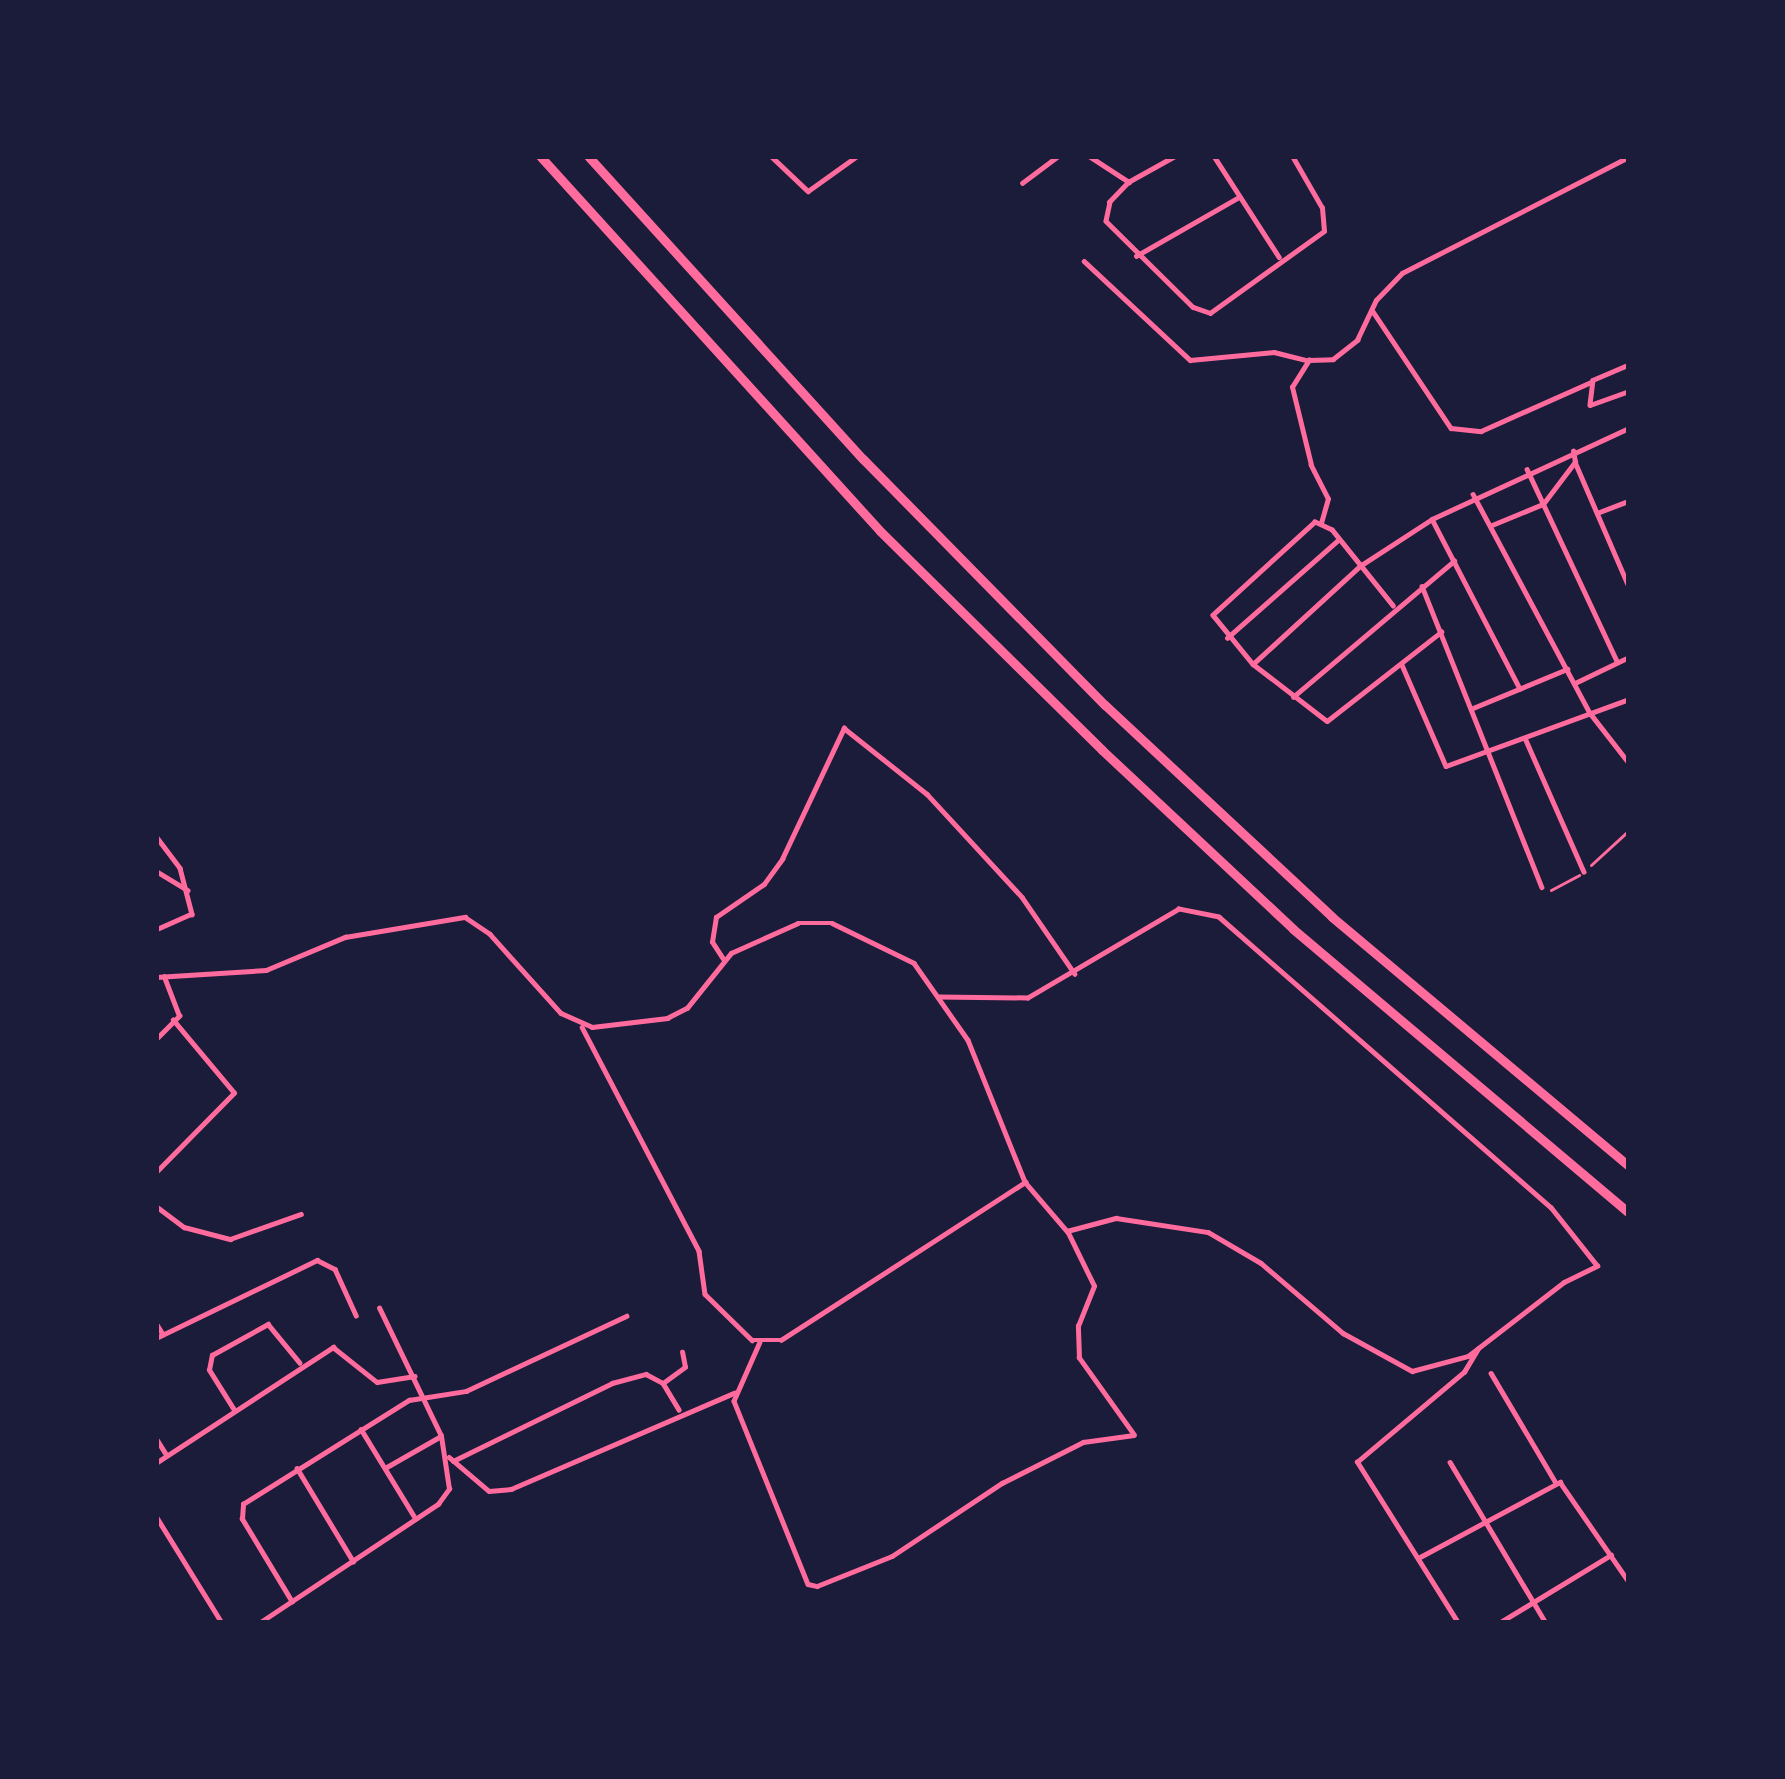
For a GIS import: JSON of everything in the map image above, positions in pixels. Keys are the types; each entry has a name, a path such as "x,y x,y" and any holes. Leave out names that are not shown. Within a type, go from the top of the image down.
{"highway":[{"path":"540,156 880,531 1102,750 1326,958 1629,1213"},
{"path":"588,156 862,459 1105,705 1332,917 1629,1166"}],"street":[{"path":"771,156 808,191 857,156"},
{"path":"1022,183 1058,156"},
{"path":"1089,156 1129,182"},
{"path":"1176,156 1129,182 1106,221 1193,308 1210,313 1280,258 1315,240 1324,224 1292,156"},
{"path":"1214,156 1280,258"},
{"path":"1084,261 1190,360 1274,352 1309,360 1344,352 1366,332 1372,310 1402,273 1629,158"},
{"path":"1136,256 1239,197"},
{"path":"1372,310 1451,428 1480,431 1629,365"},
{"path":"1309,360 1292,387 1311,465 1328,500 1321,523"},
{"path":"1592,382 1589,405 1629,391"},
{"path":"1253,664 1360,566 1432,519 1527,469 1629,428"},
{"path":"1573,451 1629,587"},
{"path":"1492,525 1543,504 1575,462"},
{"path":"1527,469 1617,661"},
{"path":"1473,494 1590,713 1629,763"},
{"path":"1598,513 1629,501"},
{"path":"1432,519 1520,689"},
{"path":"1321,523 1303,528 1213,615 1227,638 1253,664 1324,720 1344,712 1441,632"},
{"path":"1321,523 1393,606"},
{"path":"1227,638 1337,541"},
{"path":"1293,698 1393,606 1454,561"},
{"path":"1422,586 1542,887"},
{"path":"1574,683 1629,657"},
{"path":"1402,665 1431,746 1446,766 1629,699"},
{"path":"1472,709 1567,669"},
{"path":"723,958 712,942 716,917 764,884 782,859 827,752 846,728 927,794 1007,879 1075,974"},
{"path":"1525,738 1584,872"},
{"path":"156,836 188,890 192,914 156,929"},
{"path":"156,871 188,890"},
{"path":"939,997 1028,998 1179,909 1219,917 1551,1208 1596,1258 1596,1270 1564,1282 1478,1349 1446,1366 1412,1371 1388,1362 1208,1232 1116,1218 1067,1231"},
{"path":"156,1040 178,1006 160,977 266,970 345,938 465,917 581,1026 699,1251 705,1294 724,1320 760,1342 781,1340 900,1256 1025,1182"},
{"path":"581,1026 668,1018 687,1008 723,958 782,928 832,923 898,948 968,1040 1025,1182 1067,1231 1094,1286 1076,1333 1081,1366 1135,1434 1083,1442 1027,1469 892,1556 808,1584 734,1393"},
{"path":"156,1172 234,1093 173,1020"},
{"path":"156,1206 184,1227 230,1239 301,1214"},
{"path":"156,1323 159,1336 317,1260 335,1269 356,1315"},
{"path":"259,1623 416,1520 449,1489 450,1458 424,1393 380,1308"},
{"path":"292,1603 240,1510 297,1468 424,1393 466,1390 626,1316"},
{"path":"234,1410 209,1370 212,1355 271,1324 302,1365"},
{"path":"450,1458 489,1490 512,1489 680,1412 734,1393 760,1342"},
{"path":"156,1463 333,1347 376,1382 415,1376"},
{"path":"1458,1623 1420,1557 1406,1549 1357,1458 1445,1387 1478,1349"},
{"path":"664,1384 685,1367 682,1352"},
{"path":"1445,1387 1446,1366"},
{"path":"1491,1373 1556,1483 1572,1489 1629,1582"},
{"path":"450,1458 612,1383 646,1374 664,1384 680,1412"},
{"path":"361,1429 416,1520"},
{"path":"385,1468 441,1436"},
{"path":"156,1438 167,1456"},
{"path":"1450,1462 1546,1623"},
{"path":"297,1468 353,1561"},
{"path":"1420,1557 1556,1483"},
{"path":"156,1516 222,1623"},
{"path":"1499,1623 1612,1555"}]}
